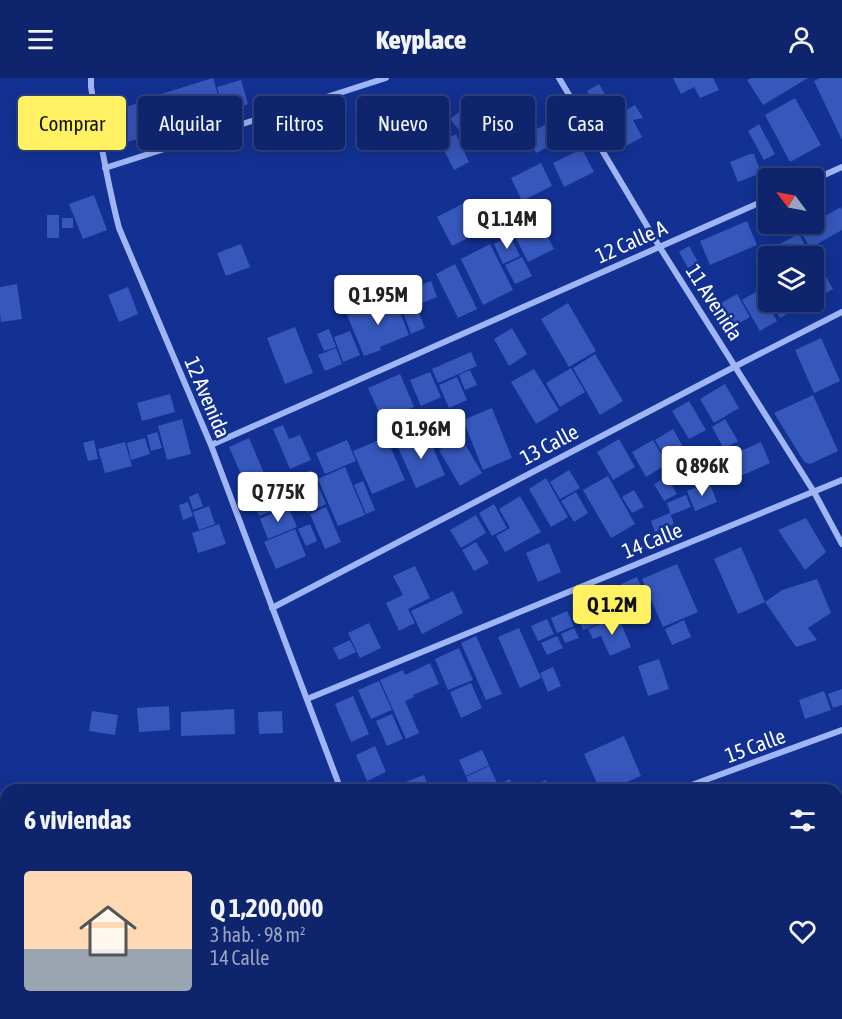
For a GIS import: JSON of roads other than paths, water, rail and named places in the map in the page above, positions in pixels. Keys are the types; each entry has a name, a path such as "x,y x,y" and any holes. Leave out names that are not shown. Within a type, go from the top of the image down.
{"street":[{"name":"12 Avenida","path":"91,78 105,168 119,228 210,445 339,784"},
{"path":"105,168 386,78"},
{"name":"11 Avenida","path":"559,78 659,246 814,492 842,544"},
{"path":"824,175 842,167"},
{"name":"12 Calle A","path":"210,445 758,203"},
{"name":"13 Calle","path":"272,608 842,312"},
{"name":"14 Calle","path":"307,699 842,480"},
{"name":"15 Calle","path":"694,784 842,730"}]}
